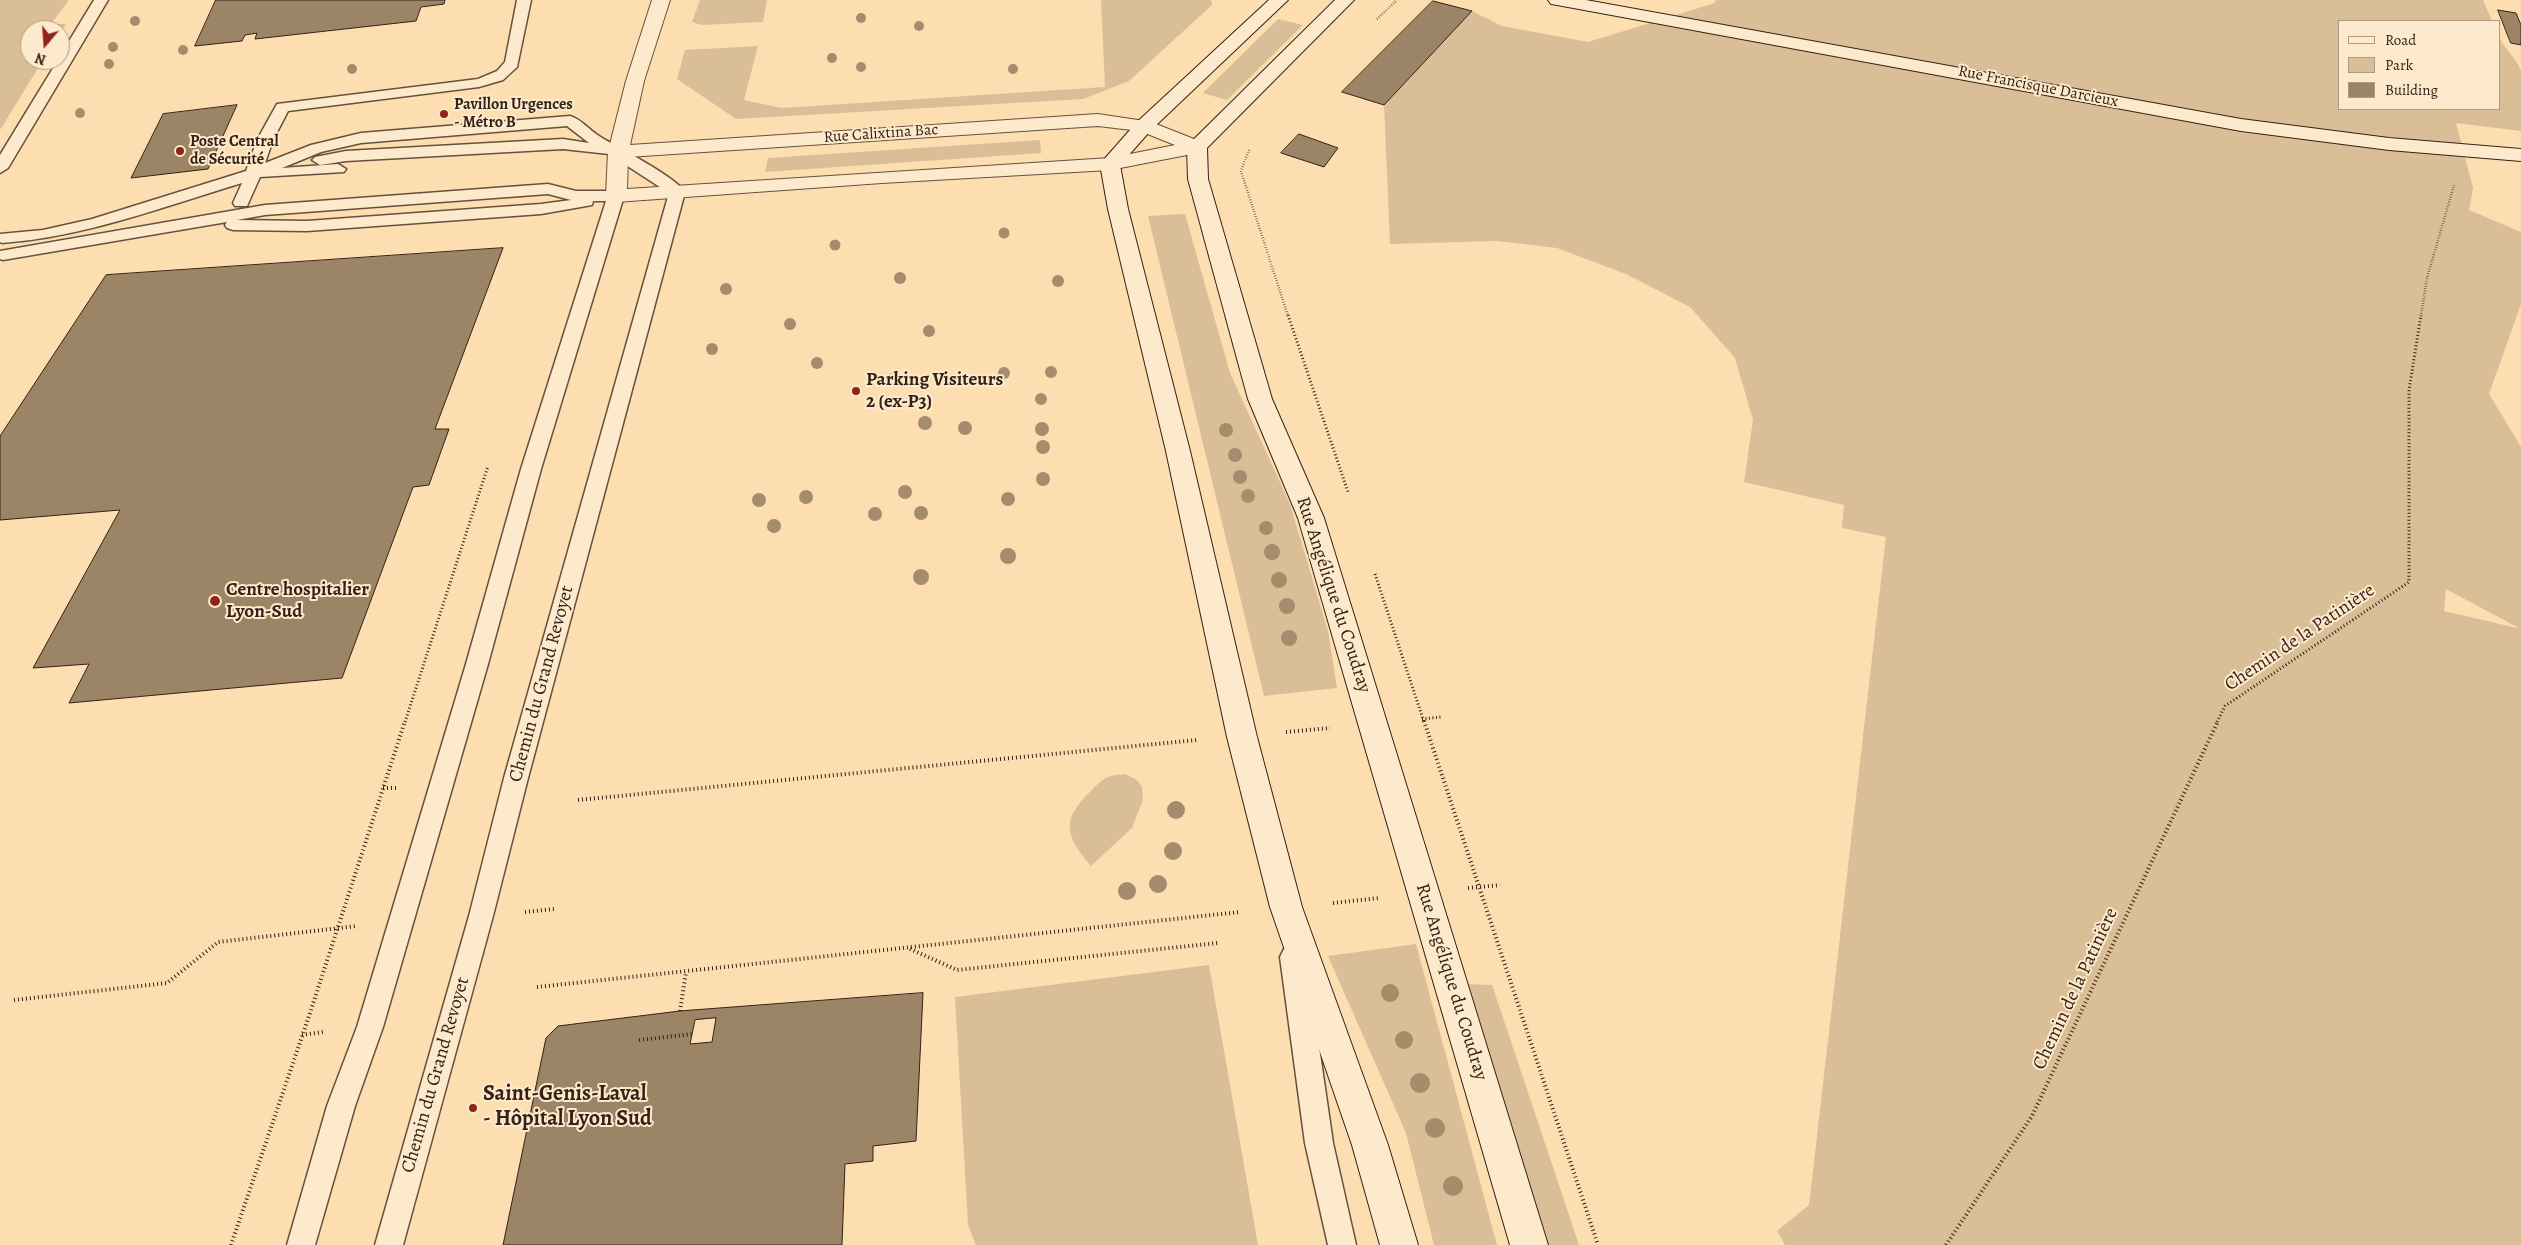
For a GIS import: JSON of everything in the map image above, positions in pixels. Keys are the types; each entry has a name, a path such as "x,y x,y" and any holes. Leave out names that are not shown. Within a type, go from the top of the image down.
{"street":[{"path":"661,0 635,81 618,152 616,196 1110,164 1197,147 1345,0"},
{"path":"1110,164 1144,126 1279,0"},
{"name":"Rue Francisque Darcieux","path":"1557,0 2241,125 2398,145 2521,155"},
{"name":"Rue Calixtina Bac","path":"618,152 1098,120 1144,126 1197,147"},
{"name":"Rue Angélique du Coudray","path":"1197,147 1198,179 1260,399 1311,518 1529,1245"},
{"path":"1110,164 1123,228 1178,451 1242,737 1286,907 1370,1144 1399,1245"}],"lane":[{"path":"0,168 101,0"},
{"path":"241,203 265,140 282,107 479,83 499,77 509,70 512,62 524,0"},
{"path":"616,196 541,209 307,226 187,225 1,257 5,246 1,237 43,235 96,223 253,174 316,148 361,138 570,121 593,139 618,152 677,192"},
{"path":"253,174 618,152"},
{"path":"187,225 241,203 276,196 330,190 552,177 578,188 616,196"},
{"name":"Chemin du Grand Revoyet","path":"388,1245 481,916 516,778 677,192"},
{"path":"301,1245 341,1106 370,1027 477,664 531,469 616,196"},
{"path":"1286,907 1318,1143 1342,1245"}],"path":[{"path":"1371,25 1396,0"},
{"path":"1250,149 1241,170 1248,196 1348,493"},
{"name":"Chemin de la Patinière","path":"1946,1245 2032,1116 2225,706 2409,582 2409,390 2427,278 2455,180"},
{"path":"230,1245 310,1013 491,459"},
{"path":"1373,568 1598,1245"},
{"path":"1283,733 1340,727"},
{"path":"578,800 1204,740"},
{"path":"1327,903 1386,898"},
{"path":"481,916 554,909"},
{"path":"537,987 1244,912"},
{"path":"14,1000 167,983 218,942 337,928 399,924"},
{"path":"908,948 957,970 1218,943"},
{"path":"680,1011 686,972"},
{"path":"639,1040 693,1034"}],"green space":[{"path":"0,0 69,0 54,20 20,20 20,70 37,70 0,130"},
{"path":"700,0 767,0 763,22 702,25 692,22"},
{"path":"1101,0 1211,0 1212,5 1129,81 1083,99 736,119 677,79 685,50 758,46 744,100 782,108 1105,87"},
{"path":"1716,0 2483,0 2492,20 2338,20 2338,110 2501,110 2501,40 2521,71 2521,131 2456,123 2473,188 2469,210 2521,232 2521,304 2489,394 2521,447 2521,1245 1785,1245 1777,1231 1809,1205 1886,537 1842,528 1844,505 1744,482 1753,420 1735,358 1690,307 1626,274 1557,248 1497,241 1390,244 1384,105 1472,11 1502,26 1588,42 1715,3","holes":["2446,589 2517,627 2444,611"]},
{"path":"1278,19 1303,25 1227,100 1203,93"},
{"path":"1040,140 1041,153 765,172 768,158"},
{"path":"1185,214 1230,373 1290,504 1328,631 1337,688 1264,696 1148,216"},
{"path":"1125,774 1137,780 1142,787 1143,800 1132,828 1091,866 1072,838 1070,821 1080,803 1101,781 1108,777"},
{"path":"1416,944 1497,1245 1434,1245 1406,1133 1328,956"},
{"path":"1209,965 1258,1245 976,1245 968,1225 955,997"},
{"path":"1465,984 1492,985 1579,1245 1546,1245"}],"building":[{"path":"216,0 445,0 444,4 421,7 416,21 255,39 257,33 245,35 242,41 195,46"},
{"path":"1433,1 1472,11 1384,105 1342,92"},
{"path":"2498,10 2516,13 2521,25 2521,45 2511,43"},
{"name":"Poste Central de Sécurité","path":"237,105 208,169 131,178 163,114"},
{"path":"1299,134 1338,148 1324,167 1281,153"},
{"path":"503,248 435,429 449,429 429,485 413,487 342,678 69,703 89,664 33,668 120,510 0,520 0,436 106,275"},
{"path":"923,993 916,1141 873,1146 873,1161 845,1164 842,1245 503,1245 546,1038 558,1026 680,1011"},
{"path":"716,1018 712,1042 690,1044 695,1020"}],"place":[{"name":"Pavillon Urgences - Métro B","path":"444,114"},
{"name":"Poste Central de Sécurité","path":"180,151"},
{"name":"Parking Visiteurs 2 (ex-P3)","path":"856,391"},
{"name":"Centre hospitalier Lyon-Sud","path":"215,601"},
{"name":"Saint-Genis-Laval - Hôpital Lyon Sud","path":"473,1108"}]}
